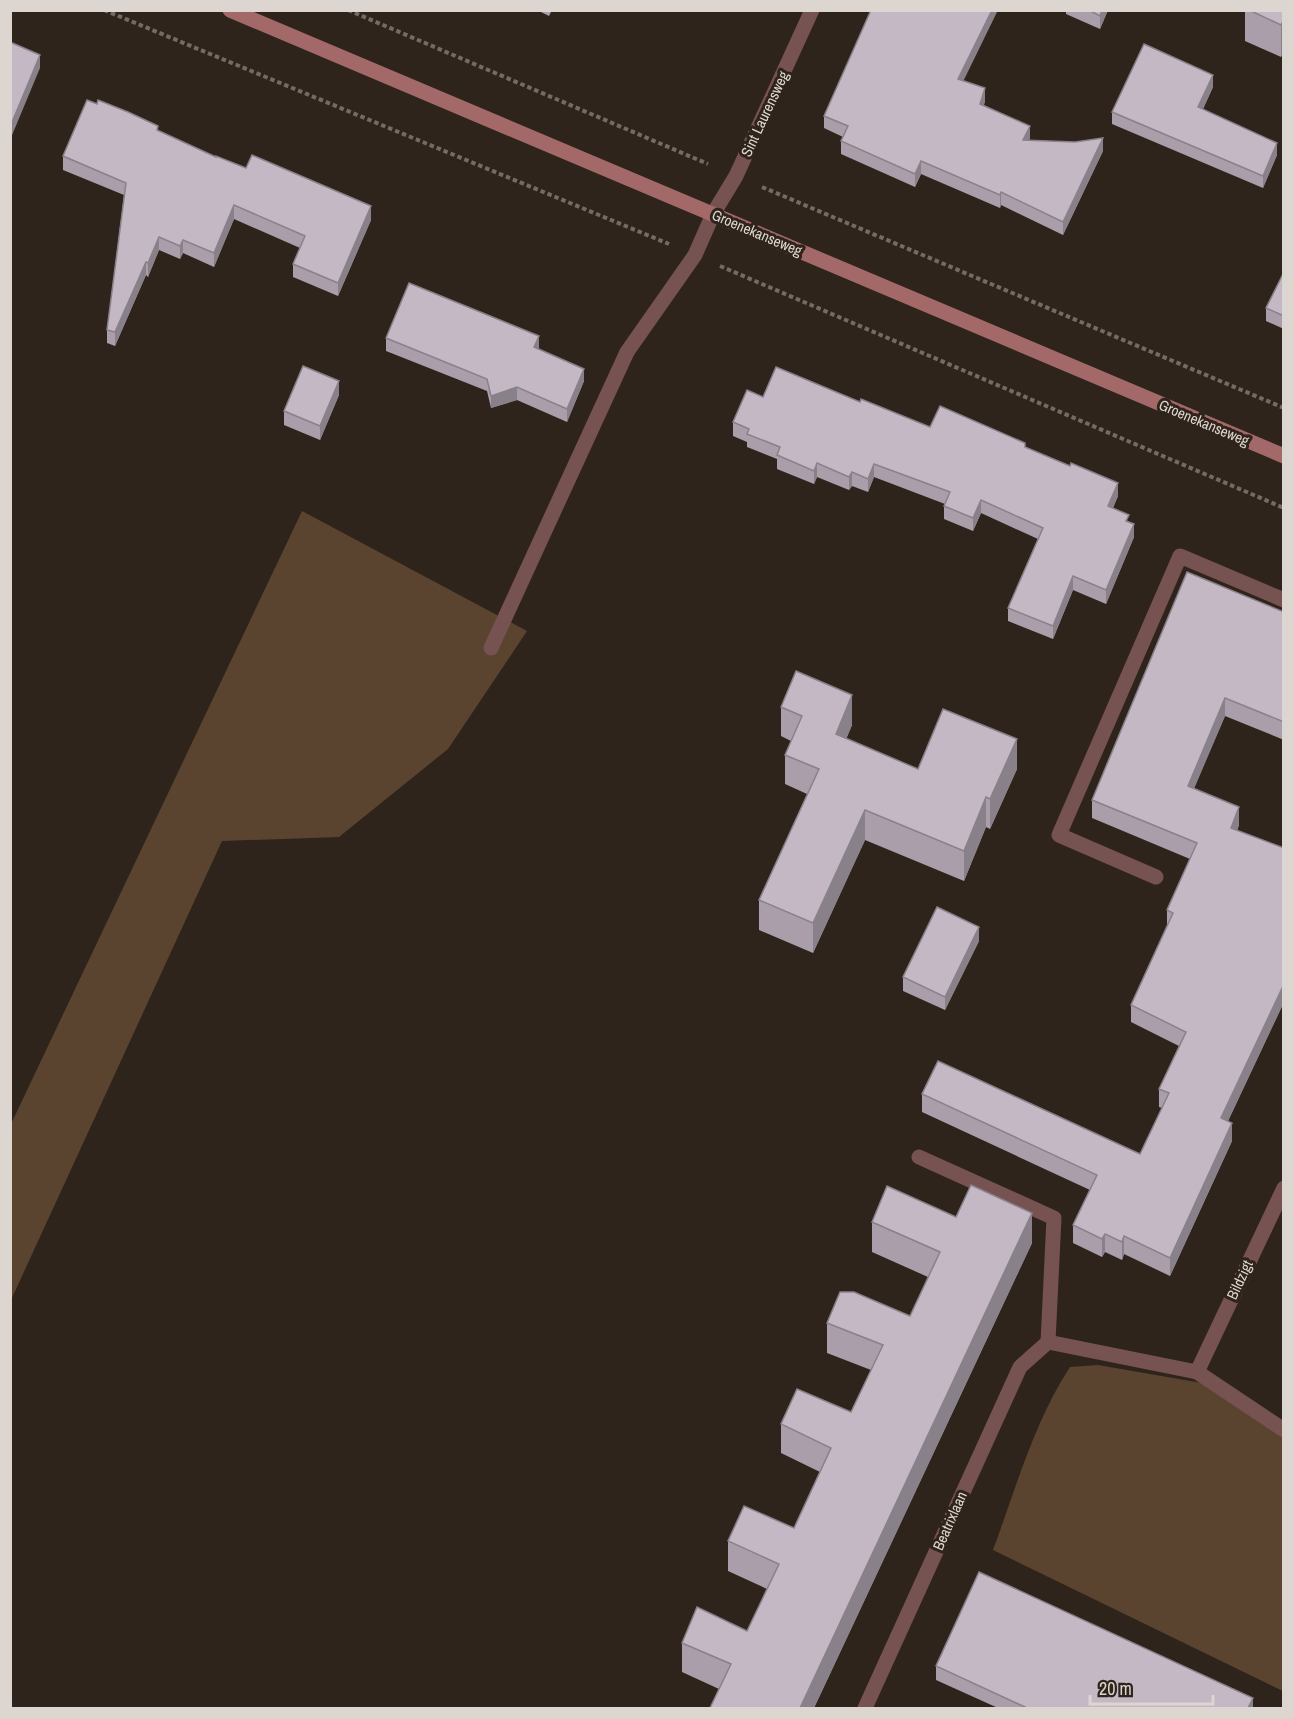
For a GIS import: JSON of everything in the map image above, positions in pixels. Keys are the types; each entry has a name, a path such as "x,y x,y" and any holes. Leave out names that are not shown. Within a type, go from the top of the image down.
{"main road":[{"name":"Groenekanseweg","path":"230,10 1284,456"}],"street":[{"name":"Sint Laurensweg","path":"491,648 627,352 695,255 713,214 736,176 812,10"},
{"path":"1156,877 1059,835 1180,556 1284,600"},
{"path":"918,1157 1054,1218 1048,1342 1197,1372 1284,1430"},
{"name":"Bildzigt","path":"1197,1372 1284,1188"},
{"name":"Beatrixlaan","path":"865,1708 1020,1367 1048,1342"}],"path":[{"path":"348,10 1284,408"}],"shaded area":[{"path":"302,511 527,631 448,749 339,837 222,841 11,1300 11,1124"},
{"path":"1098,1365 1202,1383 1283,1430 1283,1691 993,1550 1036,1433 1057,1388 1070,1367"}],"building":[{"path":"871,10 992,10 958,79 985,88 980,104 1030,126 1023,140 1075,142 1103,138 1063,222 1001,192 1000,195 921,161 915,174 841,141 848,126 824,116"},
{"path":"1089,10 1102,10 1100,16"},
{"path":"1249,10 1284,10 1284,19 1281,25"},
{"path":"10,42 40,55 10,127"},
{"path":"1144,44 1213,75 1198,107 1277,143 1263,176 1112,112"},
{"path":"87,100 97,104 98,100 128,112 158,126 157,130 216,157 246,168 252,155 371,206 338,283 293,264 305,236 234,205 214,253 183,240 180,246 159,237 115,332 107,330 126,183 63,156"},
{"path":"1284,272 1284,316 1266,308"},
{"path":"409,283 539,336 534,347 584,369 567,409 517,387 491,396 487,379 386,338"},
{"path":"303,366 339,381 320,426 284,411"},
{"path":"776,367 860,402 861,399 930,427 940,406 1025,443 1025,447 1118,483 1108,506 1129,515 1126,521 1134,524 1106,590 1073,576 1053,626 1008,608 1043,528 981,500 973,518 944,506 950,492 874,464 868,479 852,472 849,477 817,463 814,471 777,455 780,447 747,434 749,429 733,422 747,390 763,397"},
{"path":"1187,572 1284,612 1284,722 1225,698 1188,786 1239,807 1231,828 1284,848 1284,984 1221,1118 1232,1123 1170,1258 1124,1236 1122,1242 1105,1234 1102,1239 1073,1225 1097,1175 922,1094 938,1061 1140,1154 1169,1093 1159,1089 1186,1032 1131,1005 1173,913 1167,910 1197,843 1092,800"},
{"path":"796,671 852,695 836,734 918,769 943,709 1017,739 990,799 986,797 964,851 865,810 813,923 759,900 819,769 785,755 802,716 781,707"},
{"path":"937,907 979,927 945,997 903,977"},
{"path":"971,1185 1032,1213 800,1708 710,1708 731,1664 682,1643 697,1607 747,1631 779,1564 728,1541 744,1506 794,1528 831,1448 781,1424 797,1389 851,1412 883,1345 827,1323 840,1292 854,1292 910,1316 940,1252 872,1222 887,1186 956,1217"},
{"path":"979,1572 1253,1698 1248,1708 1027,1708 936,1666"}]}
